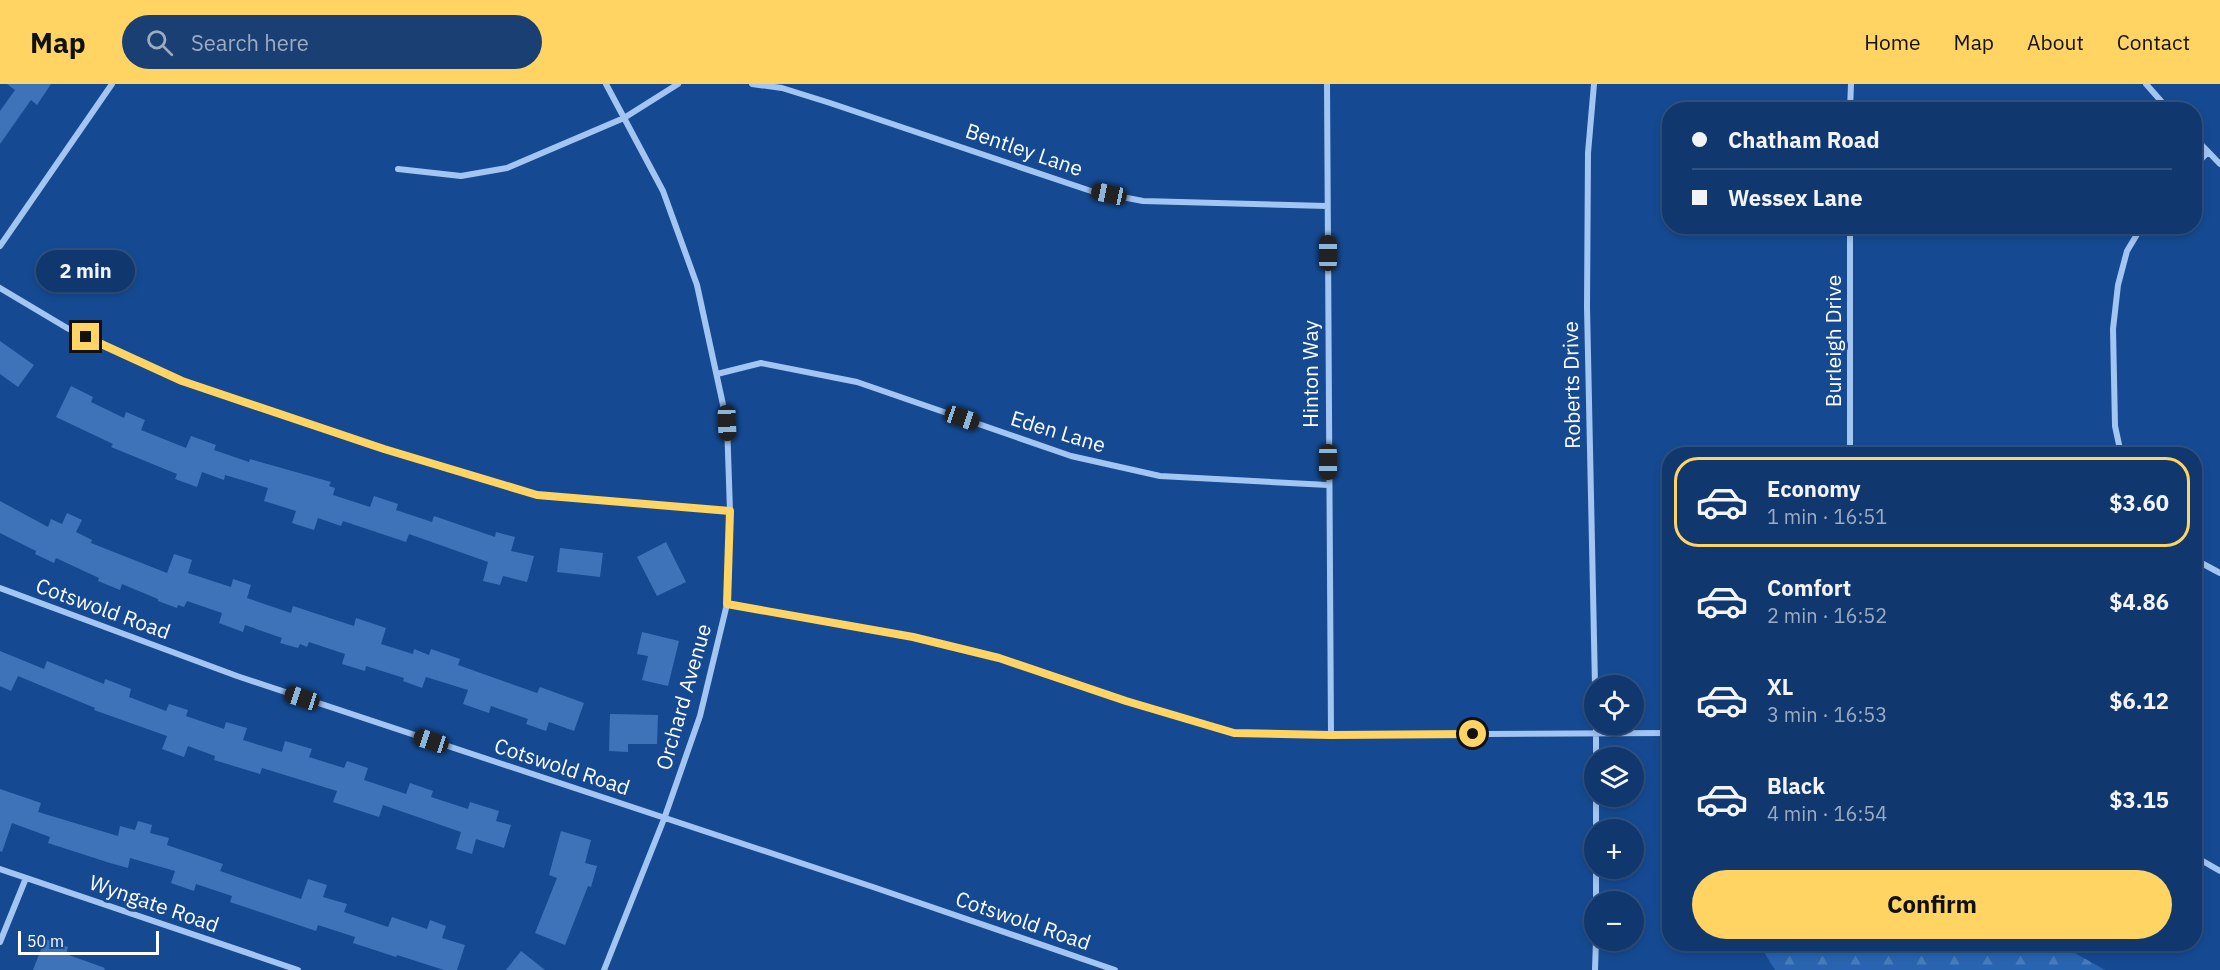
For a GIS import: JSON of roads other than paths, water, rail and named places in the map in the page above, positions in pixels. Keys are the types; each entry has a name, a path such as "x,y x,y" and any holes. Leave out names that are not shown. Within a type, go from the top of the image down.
{"street":[{"path":"0,246 112,84"},
{"name":"Orchard Avenue","path":"604,970 664,819 700,716 727,604 730,511 727,423 697,285 663,191 606,84"},
{"path":"398,169 461,176 507,168 624,118 678,84"},
{"name":"Bentley Lane","path":"752,84 782,88 1102,193 1143,201 1327,206"},
{"name":"Hinton Way","path":"1327,84 1331,735"},
{"name":"Roberts Drive","path":"1594,84 1588,153 1587,307 1595,675"},
{"path":"1850,102 1851,84"},
{"path":"2146,84 2162,102"},
{"path":"2202,146 2220,164"},
{"path":"2202,158 2208,152"},
{"name":"Burleigh Drive","path":"1850,234 1850,447"},
{"path":"2120,447 2115,426 2113,329 2118,285 2127,251 2137,234"},
{"path":"0,288 67,328 182,381 384,449 537,495 730,511"},
{"name":"Eden Lane","path":"717,374 761,363 857,382 1071,456 1160,476 1328,485"},
{"path":"2202,563 2220,573"},
{"name":"Cotswold Road","path":"0,588 237,676 873,887 1115,970"},
{"path":"727,604 913,637 999,658 1126,701 1234,733 1331,735 1584,733"},
{"path":"1644,733 1662,733"},
{"path":"2202,861 2220,871"},
{"name":"Wyngate Road","path":"0,869 298,970"},
{"path":"0,942 26,878"},
{"path":"1595,970 1596,951"}]}
